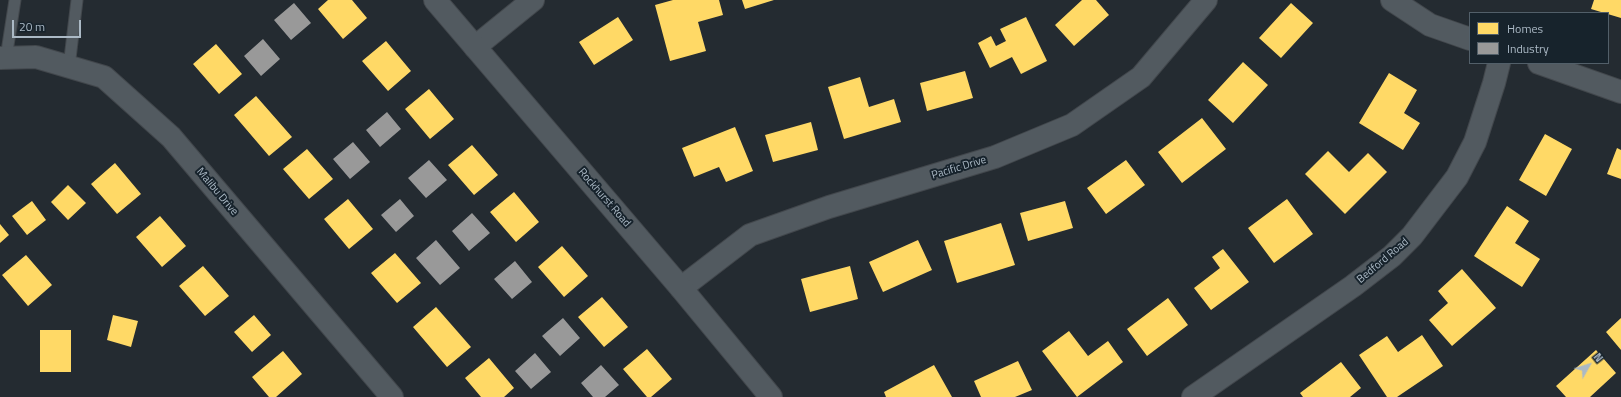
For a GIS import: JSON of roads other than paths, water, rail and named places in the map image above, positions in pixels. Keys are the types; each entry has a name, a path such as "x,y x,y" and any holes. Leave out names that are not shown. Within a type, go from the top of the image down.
{"street":[{"name":"Rockhurst Road","path":"435,0 682,288 771,397"},
{"path":"475,47 533,0"},
{"name":"Pacific Drive","path":"682,288 750,235 829,207 995,157 1072,125 1141,77 1206,0"},
{"path":"1392,0 1430,25 1469,39"},
{"name":"Malibu Drive","path":"3,58 36,57 104,77 171,137 380,393"},
{"name":"Bedford Road","path":"1193,397 1353,286 1392,256 1412,236 1457,177 1475,142 1499,64"},
{"path":"1541,64 1621,92"}],"lane":[{"path":"3,58 15,0"},
{"path":"69,66 77,0"}]}
